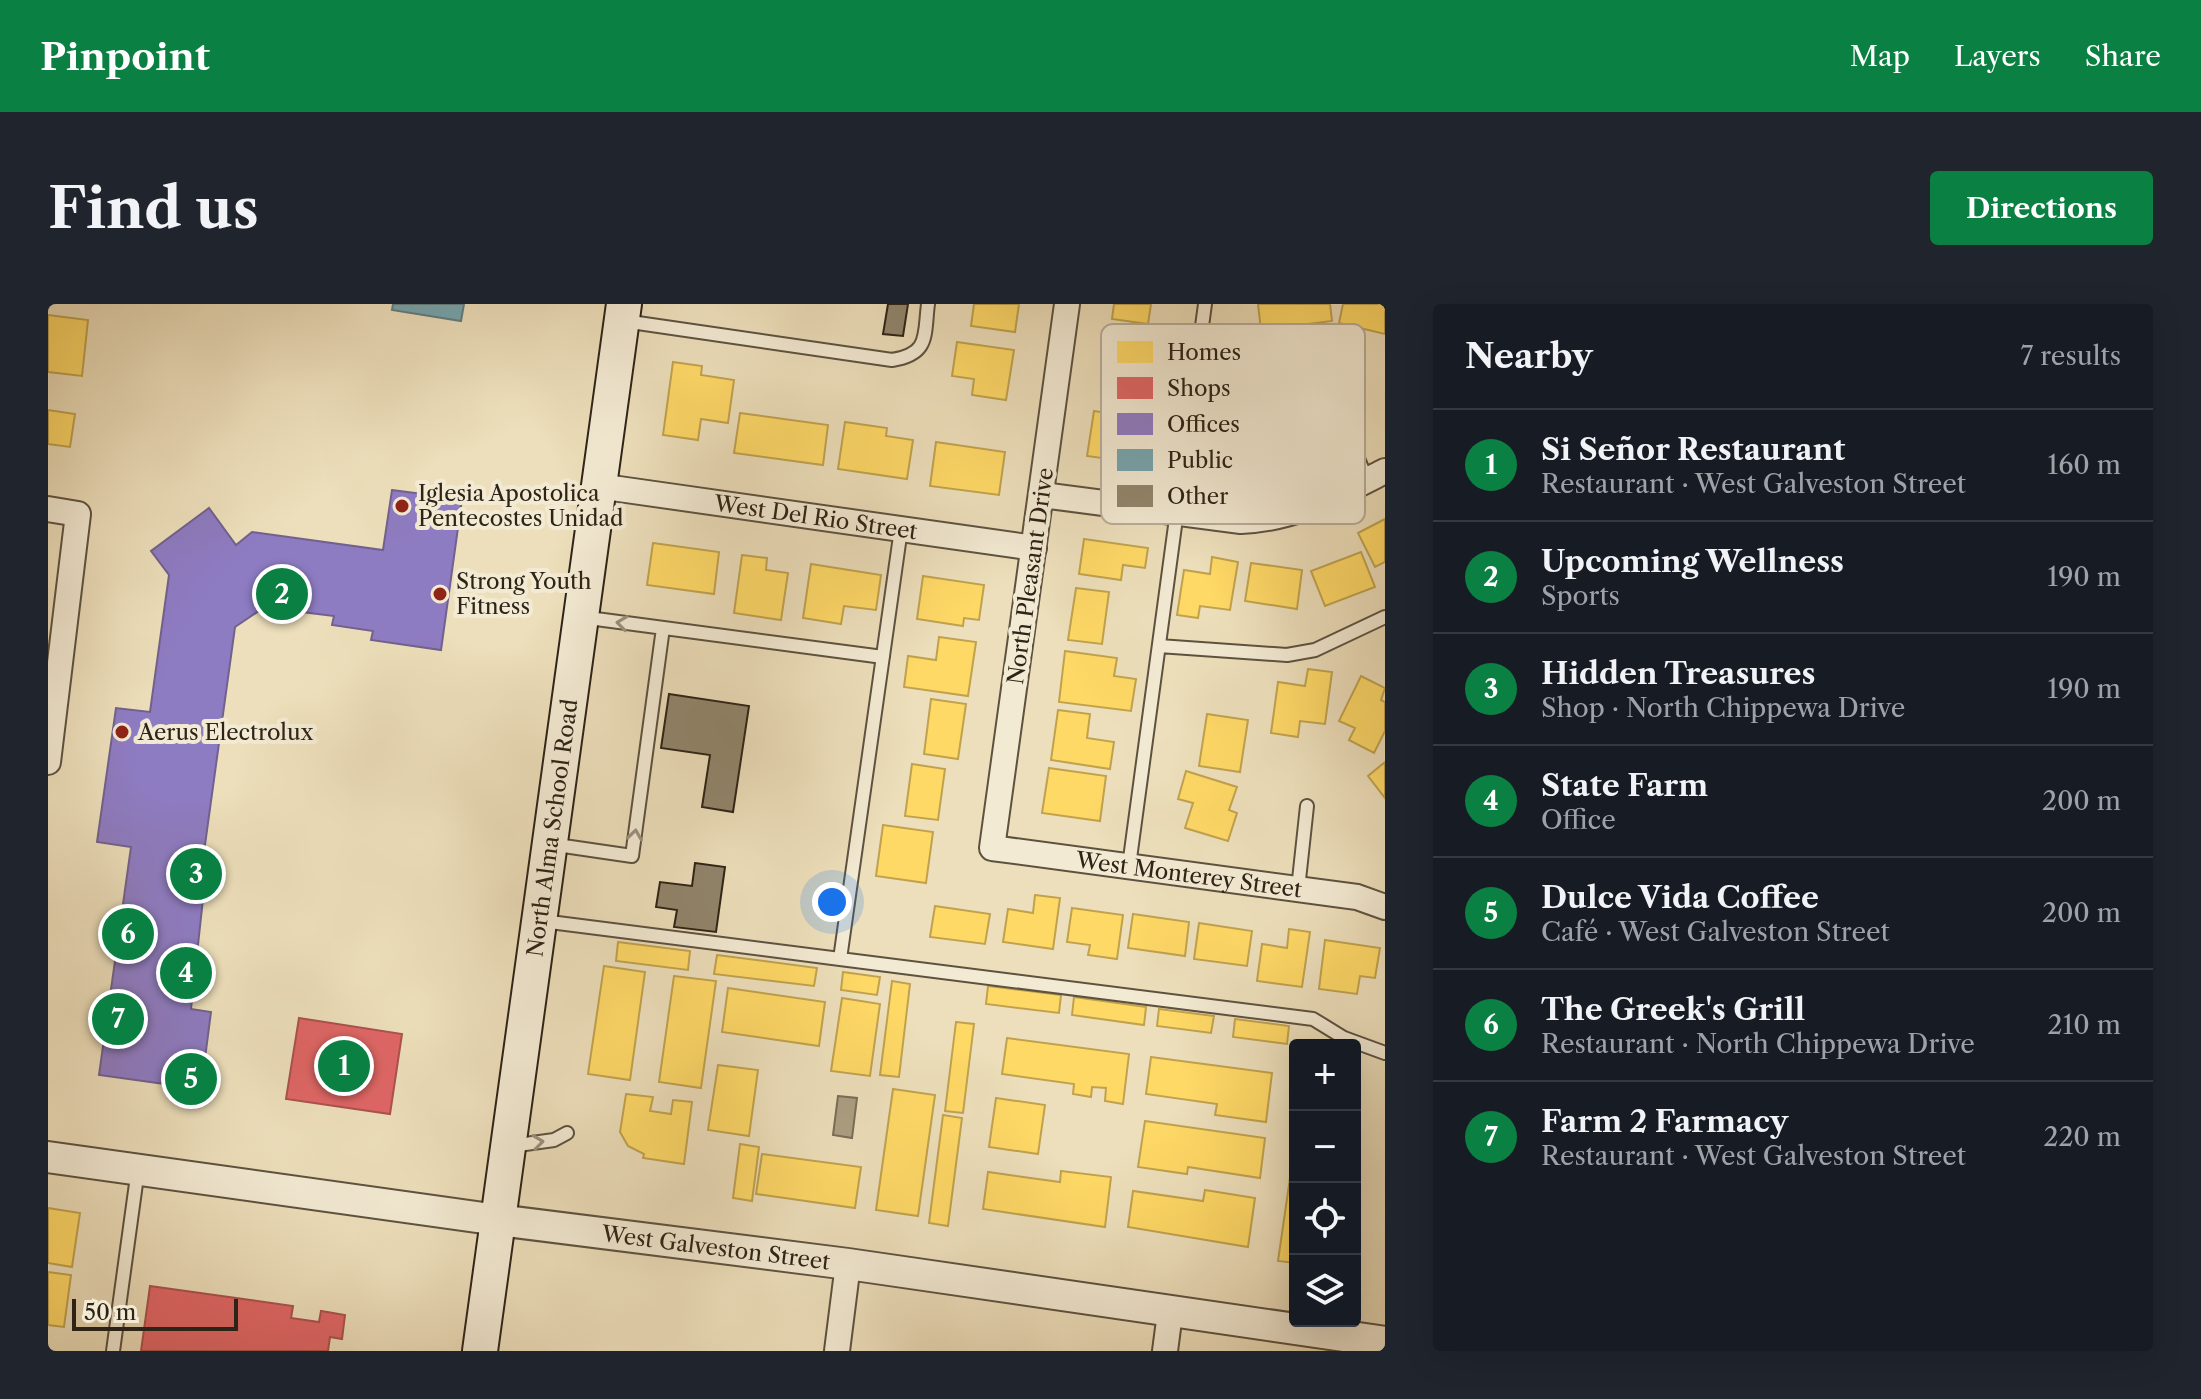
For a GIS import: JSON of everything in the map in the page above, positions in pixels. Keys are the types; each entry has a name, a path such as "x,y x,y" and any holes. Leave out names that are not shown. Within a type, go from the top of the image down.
{"main road":[{"name":"North Alma School Road","path":"480,1351 623,312"}],"street":[{"name":"North Pleasant Drive","path":"992,848 1067,304"},
{"name":"West Del Rio Street","path":"598,486 1034,548"},
{"path":"1042,495 1101,503"},
{"path":"48,509 78,514 48,762"},
{"name":"West Monterey Street","path":"992,848 1357,897 1385,907"},
{"name":"West Galveston Street","path":"48,1157 498,1220 848,1264 1385,1342"},
{"path":"837,1351 848,1264"},
{"path":"1165,1351 1170,1313"}],"lane":[{"path":"623,312 892,360 911,357 925,341 928,304"},
{"path":"1202,324 1205,304"},
{"path":"1365,456 1376,475"},
{"path":"1129,866 1175,524"},
{"path":"840,959 901,529"},
{"path":"580,617 883,657"},
{"path":"1159,646 1287,655 1315,650 1385,617"},
{"path":"549,844 632,856 663,628"},
{"path":"1298,889 1307,806"},
{"path":"539,920 1313,1019 1344,1038 1385,1053"},
{"path":"508,1147 554,1140 567,1133"},
{"path":"113,1351 138,1169"}],"shaded area":[{"path":"838,1096 857,1098 852,1138 833,1135"}],"building: Homes":[{"path":"974,304 1019,304 1015,332 971,326"},
{"path":"1114,304 1151,304 1148,324 1112,319"},
{"path":"1258,304 1330,304 1332,321 1260,324"},
{"path":"1343,304 1385,304 1385,334 1365,329 1365,324 1339,323"},
{"path":"48,315 88,320 82,376 48,372"},
{"path":"957,342 1014,350 1006,400 972,395 974,379 952,376"},
{"path":"673,362 702,366 701,375 734,380 728,423 701,419 698,440 663,435"},
{"path":"48,410 75,414 70,447 48,444"},
{"path":"1094,411 1101,412 1101,458 1087,456"},
{"path":"740,413 828,425 823,465 734,453"},
{"path":"845,422 887,428 886,436 913,440 907,479 838,469"},
{"path":"936,442 1005,452 999,495 930,486"},
{"path":"1385,519 1385,562 1375,567 1358,533"},
{"path":"1084,539 1148,548 1145,568 1123,565 1121,580 1079,574"},
{"path":"653,543 719,552 714,594 647,585"},
{"path":"1361,552 1375,587 1325,606 1311,571"},
{"path":"742,555 767,558 766,570 788,573 781,620 734,613"},
{"path":"1212,557 1238,562 1230,610 1200,606 1198,618 1177,615 1184,570 1210,574"},
{"path":"1251,563 1302,570 1297,609 1245,601"},
{"path":"811,564 881,575 876,610 844,606 841,624 803,618"},
{"path":"923,576 984,585 979,620 964,618 963,626 917,619"},
{"path":"1076,588 1109,592 1102,644 1068,640"},
{"path":"939,637 976,642 968,696 904,687 908,656 936,660"},
{"path":"1065,651 1117,658 1114,676 1136,679 1131,711 1059,702"},
{"path":"1308,669 1332,672 1325,724 1300,721 1298,737 1271,733 1278,682 1305,686"},
{"path":"1361,676 1385,688 1381,700 1385,702 1385,731 1374,753 1349,740 1355,728 1339,721"},
{"path":"931,699 966,704 958,759 924,754"},
{"path":"1058,710 1090,714 1087,738 1114,742 1110,769 1051,760"},
{"path":"1207,714 1248,720 1240,772 1199,766"},
{"path":"1385,762 1385,798 1368,776"},
{"path":"912,764 945,769 938,820 905,816"},
{"path":"1049,768 1106,776 1100,821 1042,813"},
{"path":"1186,771 1237,787 1229,810 1237,813 1228,841 1185,828 1193,803 1178,799"},
{"path":"883,825 933,832 926,883 876,876"},
{"path":"1035,895 1060,898 1053,949 1003,942 1008,909 1033,913"},
{"path":"935,906 990,914 985,944 930,937"},
{"path":"1072,908 1123,915 1117,959 1088,955 1090,945 1067,942"},
{"path":"1133,914 1189,922 1185,956 1128,948"},
{"path":"1199,923 1252,931 1247,966 1194,959"},
{"path":"1289,929 1310,932 1302,987 1257,981 1262,944 1287,948"},
{"path":"1325,940 1380,948 1375,978 1360,976 1357,994 1319,989"},
{"path":"618,942 690,951 688,970 616,961"},
{"path":"717,955 817,968 814,986 714,974"},
{"path":"604,966 645,972 630,1080 588,1074"},
{"path":"843,972 880,977 877,995 841,990"},
{"path":"674,976 716,981 701,1088 659,1082"},
{"path":"892,981 910,984 899,1077 880,1075"},
{"path":"988,986 1061,995 1059,1013 986,1004"},
{"path":"728,988 825,1002 819,1046 722,1032"},
{"path":"1074,997 1146,1007 1144,1025 1072,1015"},
{"path":"842,998 880,1004 870,1076 831,1071"},
{"path":"1159,1009 1214,1016 1211,1033 1157,1026"},
{"path":"1235,1019 1289,1026 1287,1044 1233,1037"},
{"path":"956,1022 974,1024 963,1113 945,1111"},
{"path":"1007,1038 1129,1054 1123,1104 1105,1101 1106,1088 1092,1087 1091,1097 1073,1094 1074,1084 1002,1074"},
{"path":"1151,1057 1272,1073 1266,1122 1215,1115 1217,1104 1146,1094"},
{"path":"718,1065 758,1070 749,1136 708,1130"},
{"path":"893,1089 935,1095 918,1216 876,1210"},
{"path":"626,1094 653,1097 650,1111 671,1114 673,1100 692,1102 684,1164 643,1158 644,1154 628,1146 620,1132"},
{"path":"996,1098 1045,1105 1038,1154 989,1147"},
{"path":"943,1115 962,1118 948,1226 929,1223"},
{"path":"1145,1121 1265,1138 1260,1178 1188,1167 1187,1174 1138,1167"},
{"path":"740,1144 759,1147 752,1201 733,1198"},
{"path":"762,1154 861,1167 855,1208 756,1194"},
{"path":"1061,1171 1111,1177 1105,1227 983,1209 988,1172 1060,1182"},
{"path":"1289,1185 1289,1262 1278,1261"},
{"path":"1205,1190 1255,1198 1248,1247 1128,1227 1133,1191 1203,1201"},
{"path":"48,1208 80,1213 72,1267 48,1263"},
{"path":"48,1272 71,1275 64,1327 48,1325"}],"building: Shops":[{"path":"299,1018 402,1034 390,1114 286,1099"},
{"path":"150,1286 293,1306 291,1318 319,1322 321,1311 345,1315 342,1339 330,1337 328,1351 141,1351"}],"building: Offices":[{"path":"392,490 462,499 441,650 371,640 373,631 332,625 334,616 294,611 294,603 275,600 235,627 204,852 208,853 191,1009 211,1012 201,1089 99,1075 131,847 97,842 116,708 150,712 169,575 151,551 209,508 236,545 252,532 383,550"}],"building: Public":[{"path":"393,304 464,304 461,321 392,310"}],"building: Other":[{"path":"888,304 908,304 903,336 883,334"},
{"path":"669,694 749,706 733,812 702,807 710,755 661,748"},
{"path":"695,863 725,867 716,932 674,927 677,910 656,907 660,882 692,886"}],"place":[{"name":"Iglesia Apostolica Pentecostes Unidad","path":"402,506"},
{"name":"Upcoming Wellness","path":"282,594"},
{"name":"Strong Youth Fitness","path":"440,594"},
{"name":"Aerus Electrolux","path":"122,732"},
{"name":"Hidden Treasures","path":"196,874"},
{"name":"The Greek's Grill","path":"128,934"},
{"name":"State Farm","path":"186,973"},
{"name":"Farm 2 Farmacy","path":"118,1019"},
{"name":"Si Señor Restaurant","path":"344,1066"},
{"name":"Dulce Vida Coffee","path":"191,1079"}]}
